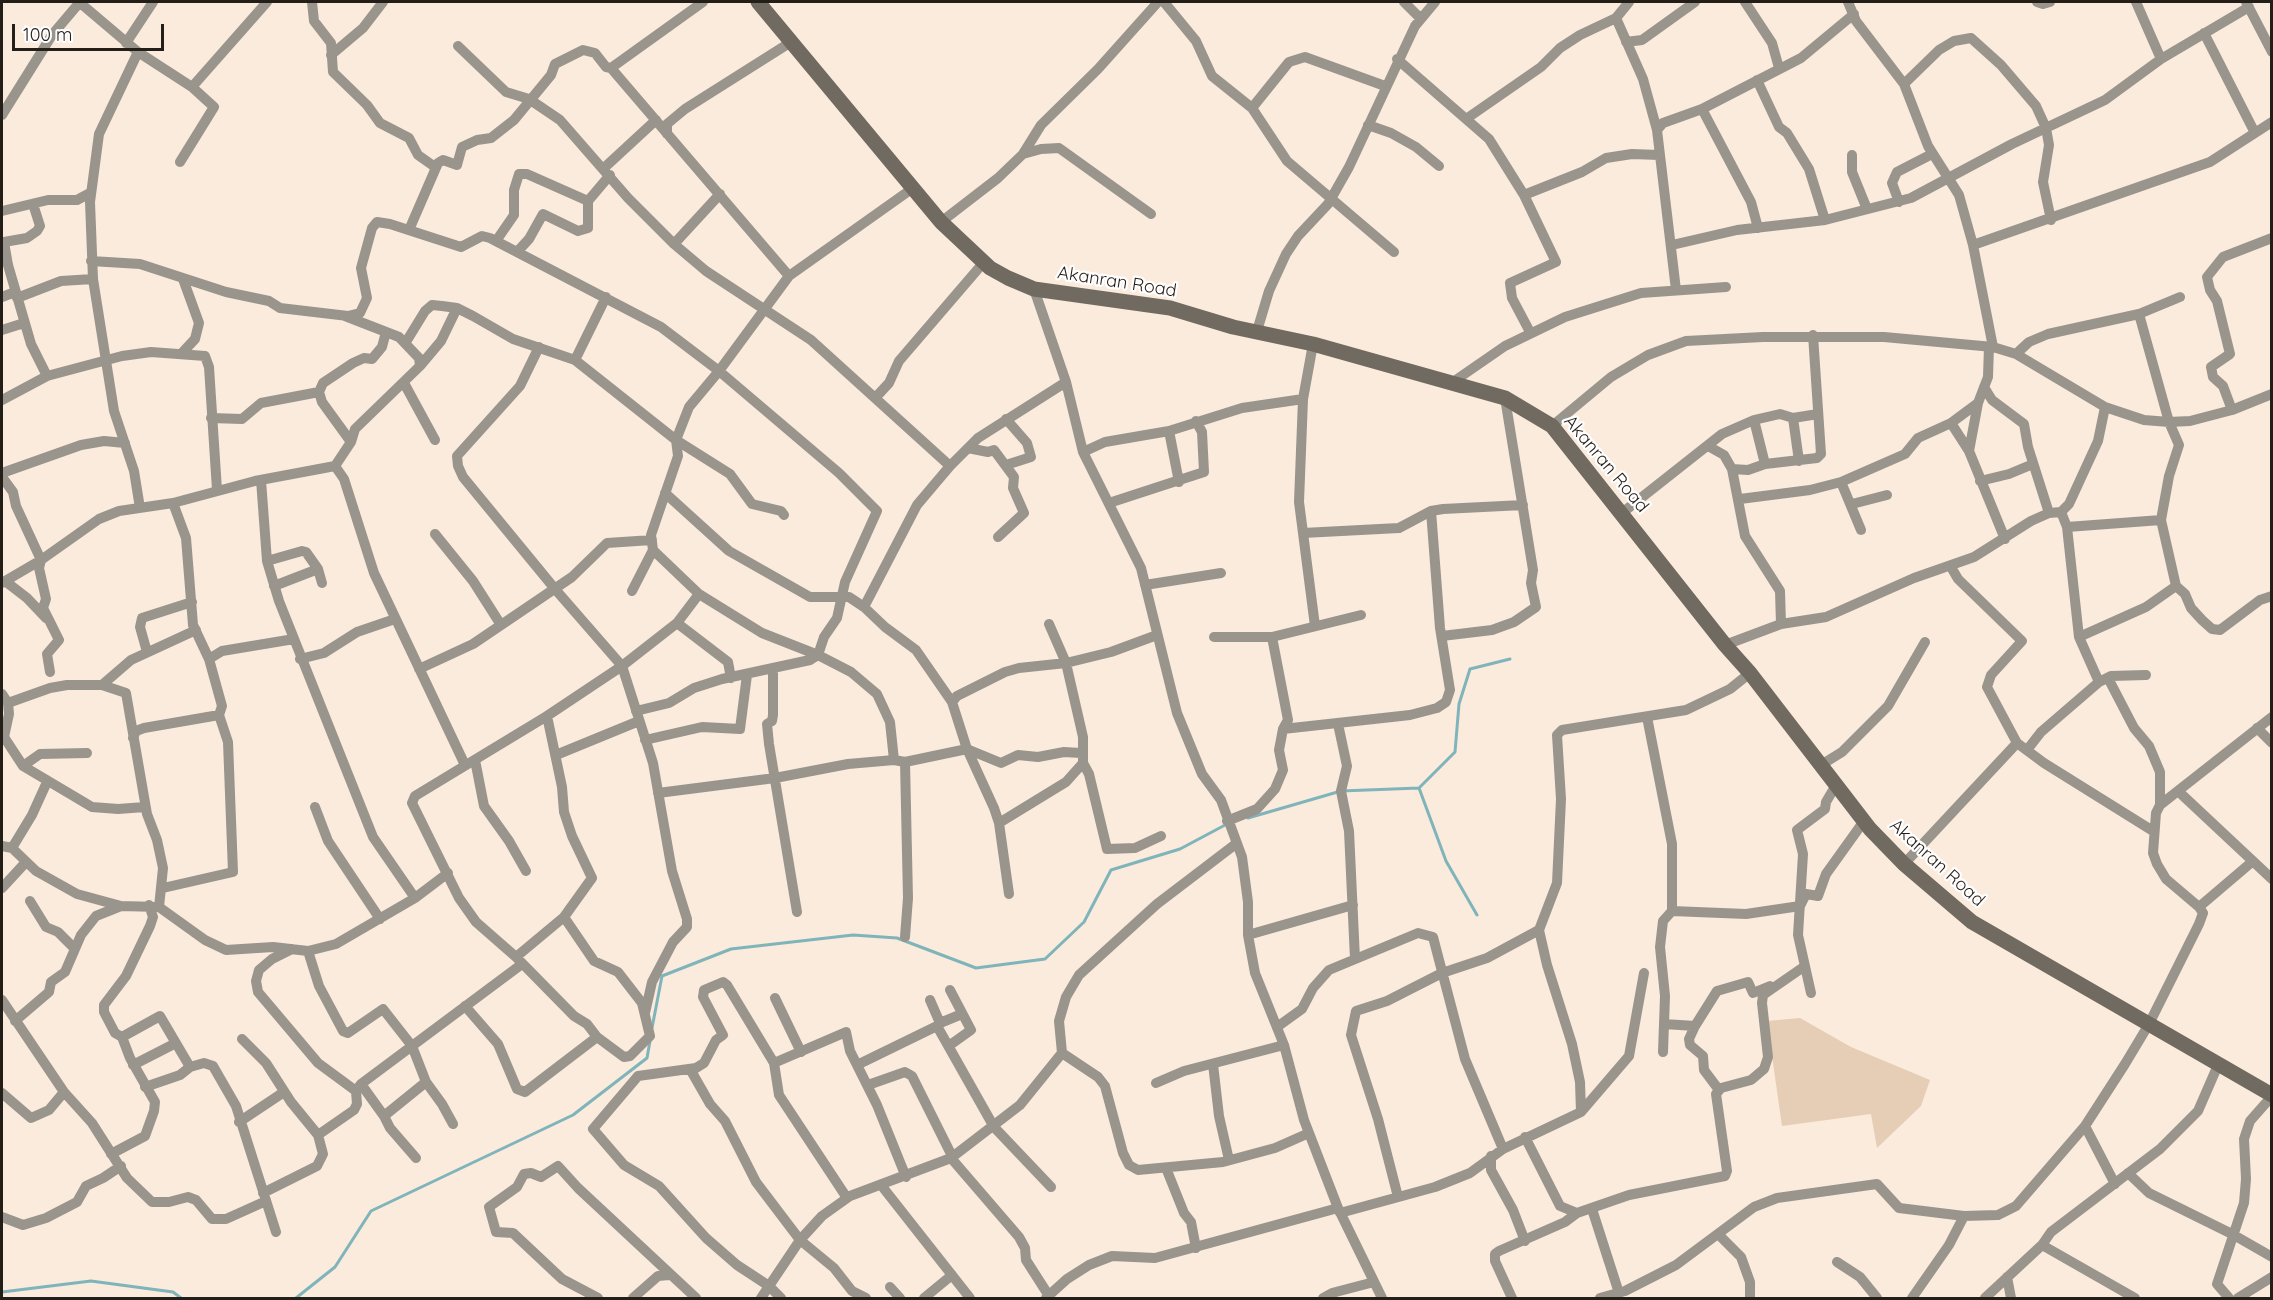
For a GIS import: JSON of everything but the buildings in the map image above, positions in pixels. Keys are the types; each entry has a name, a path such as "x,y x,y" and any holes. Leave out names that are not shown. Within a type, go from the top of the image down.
{"main road":[{"name":"Akanran Road","path":"758,2 941,222 984,262 1008,278 1034,289 1170,308 1233,327 1257,330 1313,344 1505,398 1551,426 1725,645 1750,673 1864,821 1904,864 1972,922 2218,1065 2269,1091"}],"street":[{"path":"2,115 52,35 79,2 126,43 210,101 214,109 180,162"},
{"path":"126,43 153,2"},
{"path":"192,87 267,2"},
{"path":"312,2 314,21 329,40 333,72 367,105 380,123 409,138 418,155 435,167"},
{"path":"331,55 363,28 381,2"},
{"path":"611,68 703,2"},
{"path":"941,222 998,178 1023,154 1041,125 1098,69 1158,2"},
{"path":"1164,2 1196,41 1212,76 1252,108 1287,161 1394,252"},
{"path":"1404,2 1421,19"},
{"path":"1257,330 1269,291 1286,254 1331,198 1368,125 1397,59 1421,19 1435,2"},
{"path":"1466,119 1541,67 1574,39 1616,18 1629,2"},
{"path":"1626,42 1642,40 1695,2"},
{"path":"1745,2 1772,43 1779,68"},
{"path":"1848,2 1856,21 1904,84 1932,154 1959,195 1973,245 1991,347 1988,376 1978,404 1969,451"},
{"path":"2037,2 2043,4 2050,2"},
{"path":"2136,2 2161,58"},
{"path":"1672,245 1758,228 1825,220 1899,202 2105,100 2161,58 2248,4 2271,52"},
{"path":"1657,130 1663,123 1702,109 1801,58 1854,14"},
{"path":"1616,18 1643,79 1657,130 1676,290"},
{"path":"2204,33 2234,96 2255,132"},
{"path":"1904,84 1939,50 1954,41 1971,38 2001,65 2036,106 2046,128 2049,145 2043,182 2051,220"},
{"path":"667,134 667,124 685,109 791,42"},
{"path":"458,46 506,92 529,99 560,120 607,171 628,198 674,244 706,271 811,340 950,466"},
{"path":"409,230 435,167 443,160 457,165 462,147 494,136 517,117 529,99 551,75 555,64 583,50 595,53 606,67 611,68 653,122 667,134 720,194 789,276"},
{"path":"138,52 109,109 95,145 90,193 91,261 114,411 134,471 140,507"},
{"path":"1252,108 1289,62 1305,57 1385,86"},
{"path":"1397,59 1489,139 1524,195 1556,262 1510,283 1512,298 1530,332"},
{"path":"1757,80 1779,127 1787,132 1809,170 1825,220"},
{"path":"1702,109 1751,202 1758,228"},
{"path":"517,252 529,239 543,214 578,231 588,228 588,201 607,171 653,122"},
{"path":"1973,245 2051,220 2210,162 2271,122"},
{"path":"1368,125 1391,133 1416,147 1439,166"},
{"path":"1023,154 1041,149 1059,148 1151,214"},
{"path":"1524,195 1582,172 1606,158 1632,154 1659,155"},
{"path":"1899,202 1892,183 1897,172 1932,154"},
{"path":"1852,155 1852,171 1868,210"},
{"path":"496,241 514,215 514,190 519,174 526,174 588,201"},
{"path":"632,591 652,545 652,528 678,456 676,440 689,407 719,371 789,276 914,188"},
{"path":"2,211 48,200 77,200 90,193"},
{"path":"674,244 720,194"},
{"path":"33,204 40,226 27,238 4,242 24,323 31,344 47,376"},
{"path":"91,261 140,264 183,279 269,302 280,308 348,316 360,313 367,298 361,268 372,228 377,222 461,247 482,236 496,241 661,327 719,371 874,505 877,511 845,582 837,618 824,637 818,655 810,660 693,688 669,703 556,755"},
{"path":"2232,410 2223,386 2213,376 2211,368 2230,354 2217,301 2210,290 2207,277 2223,257 2271,238"},
{"path":"2,251 8,265"},
{"path":"876,397 889,383 899,361 984,262"},
{"path":"2,297 61,281 93,279"},
{"path":"182,352 195,339 199,323 183,279"},
{"path":"1450,384 1505,346 1565,317 1641,293 1726,288"},
{"path":"1034,289 1066,382 1083,452 1141,568 1177,713 1202,774 1221,800 1242,857 1248,902 1248,935 1255,973 1284,1045 1309,1133 1339,1211 1382,1299"},
{"path":"575,360 606,297"},
{"path":"2016,354 2029,342 2048,334 2139,314 2180,297"},
{"path":"406,342 425,310 432,305 457,309 513,339 575,360 676,440 730,474 752,504 781,511 784,515"},
{"path":"48,620 3,582 40,560 99,519 119,511 173,503 261,480 335,466 351,442 355,429 404,383 441,341 457,309"},
{"path":"332,311 406,342 419,358 420,366"},
{"path":"2139,314 2169,422 2179,445 2169,476 2162,520 2176,586 2186,594 2191,608 2202,620 2212,628 2220,630 2260,600 2271,596"},
{"path":"2,330 24,323"},
{"path":"351,442 322,402 319,392 323,383 352,363 364,358 372,359 382,347 386,332"},
{"path":"1551,426 1611,376 1648,355 1673,345 1686,341 1813,335 1884,337 1991,347 2016,354 2105,407 2144,420 2190,421 2232,410 2271,394"},
{"path":"1732,469 1748,470 1765,464 1817,458 1821,454 1813,335"},
{"path":"1313,344 1303,399 1299,502 1315,626"},
{"path":"539,347 520,386 457,456 463,477 622,666 645,740 658,793 672,871 687,919 687,927 673,942 652,982 645,1013"},
{"path":"4,395 47,376 151,352 182,352 207,358 218,490"},
{"path":"864,606 917,505 950,466 968,448 1006,419 1066,382"},
{"path":"404,383 435,440"},
{"path":"1984,387 1992,400 2024,424 2033,464 2049,513"},
{"path":"211,418 242,419 261,403 319,392"},
{"path":"1442,636 1492,630 1514,622 1536,607 1523,505 1505,398"},
{"path":"1083,452 1105,442 1169,430 1242,408 1303,399"},
{"path":"1740,499 1810,490 1841,482 1905,454 1918,438 1951,423 1978,404"},
{"path":"1725,645 1781,624 1826,617 1914,578 1951,567 2005,539 2031,521 2049,513 2061,512 2069,504 2098,441 2105,407"},
{"path":"1622,513 1722,434 1754,420 1780,414 1793,418 1818,414"},
{"path":"1793,418 1799,461"},
{"path":"1006,419 1028,443 1031,457 1006,465"},
{"path":"1754,420 1765,464"},
{"path":"1109,503 1204,472 1202,432 1196,421"},
{"path":"1951,423 1969,451 2005,539"},
{"path":"1169,430 1179,482"},
{"path":"50,672 47,654 59,640 43,608 46,599 39,568 40,560 16,506 13,492 2,475 81,445 104,441 125,443"},
{"path":"1708,446 1724,455 1732,469 1746,536 1780,591 1781,624"},
{"path":"968,448 988,452 994,450 1014,477 1013,488 1024,513 998,537"},
{"path":"1980,481 2009,474 2033,464"},
{"path":"335,466 344,479 374,573 419,669 470,762 484,806 509,841 526,871"},
{"path":"261,480 267,561 300,659 373,837 415,898"},
{"path":"1841,482 1861,530"},
{"path":"665,493 729,551 810,597 849,597 864,606 885,627 916,650 952,702 967,748 999,823 1009,894"},
{"path":"1852,504 1887,495"},
{"path":"163,888 233,872 228,742 219,715 222,706 209,659 196,630 186,538 173,503"},
{"path":"1303,533 1399,528 1431,511 1523,505"},
{"path":"1283,729 1410,715 1437,708 1446,702 1450,690 1442,636 1431,511"},
{"path":"1600,1299 1624,1294 1676,1265 1754,1207 1777,1198 1877,1184 1899,1208 1964,1216 1998,1215 2016,1206 2085,1126 2149,1024 2203,913 2166,879 2153,853 2153,831 2160,805 2160,772 2149,746 2134,728 2079,637 2067,527 2061,512"},
{"path":"2067,527 2162,520"},
{"path":"435,534 473,581 501,625"},
{"path":"419,669 473,644 572,577 607,543 652,545 699,594 762,633 818,655 851,672 877,694 890,722 899,761 908,898 905,938"},
{"path":"267,561 302,551 318,569 322,583"},
{"path":"1951,567 1958,579 2022,641 1991,675 1987,687 2017,743 2153,831"},
{"path":"274,586 318,569"},
{"path":"1145,585 1221,573"},
{"path":"2079,637 2146,606 2176,586"},
{"path":"564,917 594,962 618,972 642,1003 650,1036 630,1056 624,1057 597,1037 587,1024 574,1016 519,960 476,922 459,898 412,803 415,796 546,716 622,666 676,623 699,594"},
{"path":"147,652 140,627 142,618 192,602"},
{"path":"1214,637 1272,637 1361,615"},
{"path":"300,659 324,653 357,632 396,619"},
{"path":"676,623 728,662 731,678"},
{"path":"1049,624 1066,663 1083,737 1082,758 1089,774 1107,849 1135,848 1161,836"},
{"path":"102,686 131,660 196,630"},
{"path":"952,702 957,696 1005,672 1019,668 1066,663 1111,652 1158,635"},
{"path":"1229,824 1257,809 1275,789 1283,770 1279,750 1283,729 1288,720 1272,637"},
{"path":"209,659 222,651 294,639"},
{"path":"1821,765 1842,752 1888,706 1925,642"},
{"path":"773,669 773,715 772,721 767,724 797,912"},
{"path":"1581,1112 1580,1082 1572,1044 1547,965 1539,930 1557,883 1561,799 1557,735 1562,730 1647,717 1694,706 1730,689 1750,673"},
{"path":"645,740 702,727 741,729 747,675"},
{"path":"2027,750 2041,732 2104,680 2146,675"},
{"path":"111,1154 146,1136 155,1102 133,1065 122,1037 115,1033 107,1020 105,1005 126,976 150,926 154,906 163,888 161,859 146,807 126,693 102,686 50,688 5,699 9,714 4,737 23,766 92,807 118,809 146,807"},
{"path":"133,738 136,731 144,728 219,715"},
{"path":"318,1135 354,1110 357,1104 358,1087 465,1006 519,960 564,917 592,878 564,812 556,755 546,716"},
{"path":"1647,717 1672,844 1672,911 1664,921 1660,936 1664,1052"},
{"path":"2160,805 2271,717"},
{"path":"1338,724 1347,766 1341,791 1349,831 1355,959"},
{"path":"2257,728 2271,743"},
{"path":"1904,864 2017,743"},
{"path":"658,793 775,778 848,764 899,761 967,748 1001,763 1018,755 1038,758 1064,752 1082,758"},
{"path":"23,766 40,754 87,753"},
{"path":"999,823 1066,783 1082,758"},
{"path":"47,782 32,815 7,847 36,871 77,894 121,906 154,906 205,940 226,950 273,946 308,951 336,944 415,898 448,873"},
{"path":"1811,993 1798,935 1803,854 1797,830 1825,809 1826,802 1836,785"},
{"path":"2178,791 2271,879"},
{"path":"315,807 328,841 380,919"},
{"path":"1800,906 1806,894 1818,896 1826,874 1864,821"},
{"path":"761,1299 800,1240 822,1216 847,1198 906,1177 952,1157 1020,1105 1062,1053 1059,1021 1066,997 1079,975 1157,904 1237,843"},
{"path":"2199,907 2253,861"},
{"path":"2,888 26,862"},
{"path":"30,901 46,927 57,932 75,949"},
{"path":"1248,935 1353,904"},
{"path":"9,1018 49,992 51,982 65,972 81,935 96,916 121,906"},
{"path":"1672,911 1746,914 1800,906"},
{"path":"1398,1197 1378,1119 1351,1035 1356,1011 1387,1001 1442,973 1487,958 1539,930"},
{"path":"1277,1027 1302,1009 1313,988 1329,970 1418,933 1433,937 1465,1059 1503,1149"},
{"path":"292,949 272,959 259,970 256,981 258,992 318,1063 358,1087 416,1158"},
{"path":"308,951 319,986 344,1031 348,1033 383,1009 412,1046 426,1082 453,1124"},
{"path":"1719,1090 1751,1080 1764,1069 1768,1057 1763,995 1805,966"},
{"path":"868,1085 905,1072 912,1076 952,1157 1019,1237 1025,1248 1026,1260 1047,1297 1082,1270 1112,1256 1155,1258 1398,1197 1470,1173 1503,1149 1581,1112 1629,1056 1644,973"},
{"path":"781,1299 769,1286 737,1265 706,1238 659,1186 624,1165 593,1129 638,1076 690,1069 704,1063 716,1040 723,1035 702,993 723,982 774,1063 779,1095 847,1198"},
{"path":"1719,1090 1704,1070 1702,1056 1690,1045 1689,1039 1695,1026 1717,991 1748,982 1753,993 1778,983"},
{"path":"950,990 970,1030 950,1045"},
{"path":"775,998 801,1052"},
{"path":"2,1000 9,1018 64,1092 92,1123 127,1178 152,1202 169,1202 188,1197 196,1200 212,1219 226,1219 265,1197 317,1166 323,1154 318,1135 284,1092 266,1063 242,1039"},
{"path":"930,1000 939,1025 994,1127 1051,1187"},
{"path":"465,1006 498,1044 517,1089 525,1092 597,1037"},
{"path":"857,1065 962,1014"},
{"path":"122,1037 160,1016 190,1067"},
{"path":"1664,1023 1695,1026"},
{"path":"774,1063 846,1032 850,1051 868,1085 906,1177"},
{"path":"133,1065 176,1043"},
{"path":"1156,1083 1184,1071 1284,1045"},
{"path":"1062,1053 1098,1077 1105,1086 1113,1120 1129,1165 1138,1170 1230,1160 1275,1148 1309,1133"},
{"path":"146,1087 180,1075 190,1067 204,1063 213,1066 236,1106 239,1122 276,1232"},
{"path":"1213,1064 1219,1116 1230,1160"},
{"path":"1985,1299 2042,1245 2051,1232 2160,1149 2198,1111 2218,1065"},
{"path":"690,1069 710,1104 725,1122 756,1182 800,1240 834,1268 848,1295 866,1299"},
{"path":"384,1116 426,1082"},
{"path":"1512,1299 1495,1261 1495,1254 1565,1222 1577,1213 1629,1196 1725,1176 1727,1171 1715,1100 1719,1090"},
{"path":"2229,1299 2217,1284 2244,1203 2246,1179 2244,1139 2250,1122 2269,1091"},
{"path":"2,1093 31,1118 49,1110 64,1092"},
{"path":"239,1122 284,1092"},
{"path":"2085,1126 2115,1184"},
{"path":"1525,1137 1560,1206 1577,1213"},
{"path":"1491,1156 1491,1170 1513,1210 1525,1241"},
{"path":"2,1217 23,1225 46,1218 78,1202 86,1186 121,1166"},
{"path":"598,1299 562,1280 513,1233 496,1232 489,1207 517,1187 524,1174 531,1173 541,1177 558,1166 578,1188 651,1254 669,1275 696,1299"},
{"path":"1166,1168 1184,1213 1191,1222 1196,1248"},
{"path":"2128,1173 2149,1193 2232,1234 2271,1257"},
{"path":"881,1185 970,1299"},
{"path":"1592,1209 1624,1294"},
{"path":"1912,1299 1949,1245 1964,1216"},
{"path":"1718,1234 1741,1257 1750,1282 1750,1299"},
{"path":"2042,1245 2135,1299"},
{"path":"1837,1262 1860,1277 1877,1299"},
{"path":"633,1299 658,1276 669,1275"},
{"path":"924,1299 952,1275"},
{"path":"2007,1277 2012,1299"},
{"path":"2238,1299 2271,1277"},
{"path":"1323,1299 1332,1293 1374,1282"},
{"path":"890,1287 900,1299"},
{"path":"574,1299 583,1291"}],"shaded area":[{"path":"1800,1018 1851,1047 1930,1080 1921,1106 1877,1148 1871,1114 1782,1126 1767,1021"}],"waterway":[{"path":"1248,818 1341,791 1419,788 1455,752 1459,704 1470,669 1510,659"},
{"path":"1419,788 1446,861 1477,915"},
{"path":"652,1028 662,976 731,949 853,935 897,938 976,968 1045,959 1084,922 1111,870 1180,849 1227,824"},
{"path":"296,1298 335,1267 371,1211 573,1115 647,1058 650,1041"},
{"path":"2,1292 91,1281 173,1292 181,1298"}]}
